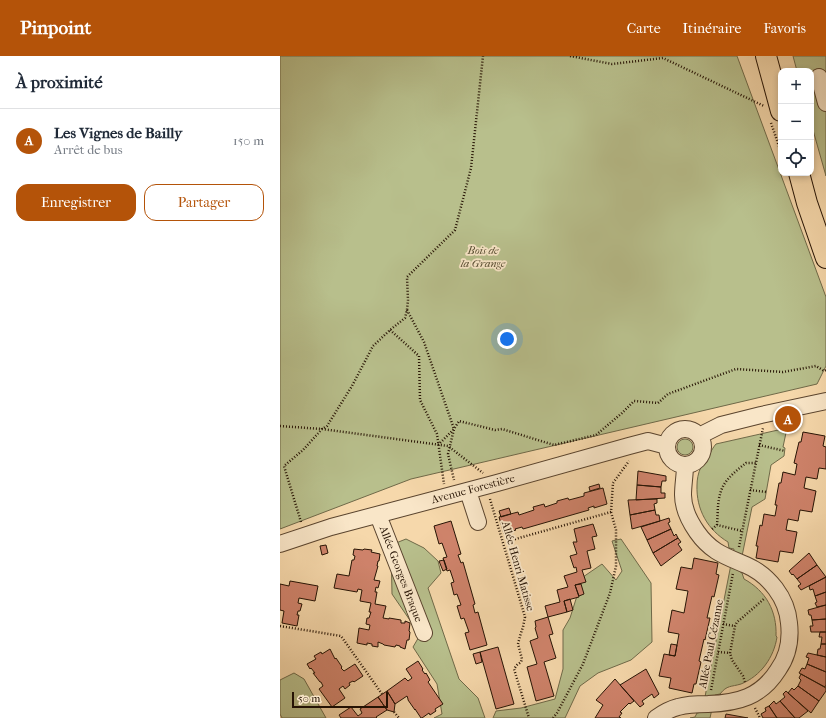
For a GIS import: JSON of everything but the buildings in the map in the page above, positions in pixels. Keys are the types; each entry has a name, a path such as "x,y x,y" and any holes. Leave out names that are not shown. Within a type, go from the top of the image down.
{"main road":[{"path":"766,56 776,100"},
{"path":"800,176 807,203 826,258"}],"street":[{"path":"818,77 826,103"},
{"path":"699,436 728,423 761,414 826,401"},
{"path":"682,429 689,430 699,436 703,446 700,457 696,461 685,465 674,461 670,457 667,446 672,435 677,431 682,429"},
{"name":"Avenue Forestière","path":"280,544 331,527 457,494 629,446 648,442 667,446"},
{"path":"656,718 677,707 729,702 743,699 754,694 773,678 786,657 790,637 789,617 778,591 768,580 755,570 722,555 712,548 704,541 696,530 685,508 683,496 685,465"},
{"path":"457,494 478,522"},
{"name":"Allée Georges Braque","path":"378,515 424,633"}],"path":[{"path":"305,536 284,466 303,450 322,429 327,426 352,386 373,346 405,318 408,300 408,277 455,230 471,168 483,56"},
{"path":"570,56 612,64 663,58 776,100"},
{"path":"407,310 424,342 454,429 448,454 457,494"},
{"path":"390,330 419,356 420,400 437,434 438,445 457,494"},
{"path":"438,445 454,429 459,421 495,430 502,429 554,445 596,435 634,401 658,403 668,394 736,369 783,372 816,366 824,371 826,370"},
{"path":"280,426 322,429 448,446 491,484"},
{"path":"717,525 742,531 762,434"},
{"path":"759,445 785,451"},
{"path":"553,718 583,664 610,593 616,566 616,530 610,512 613,483 632,457 629,446"},
{"path":"712,529 717,525 718,502 721,490 734,472 746,463 756,463"},
{"name":"Allée Henri Matisse","path":"491,484 525,617 518,644 522,659 514,669 529,718"},
{"path":"750,490 766,492"},
{"name":"Allée Henri Matisse","path":"512,540 610,512"},
{"name":"Allée Paul Cézanne","path":"708,704 734,572"},
{"path":"745,682 743,676 732,660 730,653 735,626 737,622 766,598"},
{"path":"724,624 735,626"},
{"path":"280,626 341,636 382,694"},
{"path":"718,652 730,653"},
{"path":"755,709 760,718"},
{"path":"394,712 398,718"}],"green space":[{"name":"Bois de la Grange","path":"280,56 737,56 778,167 778,176 781,176 826,297 826,366 817,384 411,479 280,529"},
{"path":"793,56 826,56 826,176 814,134 814,68 796,68"},
{"path":"787,428 783,447 785,448 784,456 771,465 765,499 752,507 739,571 742,573 744,579 758,589 764,596 772,610 775,618 777,637 773,652 770,659 755,676 748,681 729,687 720,694 715,695 710,718 690,718 695,717 697,713 702,712 734,549 729,548 728,542 715,532 701,511 697,494 697,481 701,466 707,460 716,444"},
{"path":"685,439 692,444 693,447 688,454 685,455 678,450 677,447 682,440"},
{"path":"406,539 424,548 438,561 441,573 428,588 459,679 478,698 485,718 434,718 442,714 437,684 413,647 420,635 392,594 391,545"},
{"path":"621,539 651,583 652,642 631,660 598,673 580,686 565,718 493,718 496,711 521,708 555,699 563,669 563,630 570,618 583,577 602,564 616,580 622,571 612,541"},
{"path":"294,673 304,679 326,718 282,718 280,714 280,680"}],"place":[{"name":"Les Vignes de Bailly","path":"788,419"}]}
